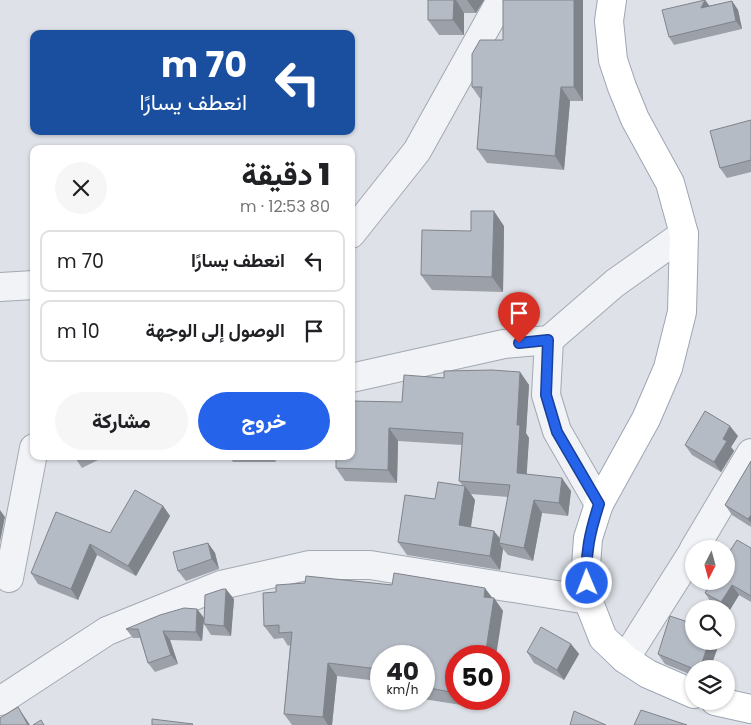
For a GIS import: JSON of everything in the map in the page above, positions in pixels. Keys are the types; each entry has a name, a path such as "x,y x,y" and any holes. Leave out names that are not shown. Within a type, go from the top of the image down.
{"main road":[{"path":"612,0 609,22 613,60 635,119 670,183 684,234 682,312 668,368 646,419 599,504 588,538 586,566 588,600 603,638 624,659 648,674 685,690"},
{"path":"735,705 751,709"}],"street":[{"path":"355,229 417,151 501,0"},
{"path":"355,377 504,344 548,340 615,283 684,234"},
{"path":"0,287 30,285"},
{"path":"548,340 546,395 557,432 599,504"},
{"path":"699,540 751,453"},
{"path":"9,578 32,460"},
{"path":"624,659 685,563"},
{"path":"0,701 107,631 221,585 310,565 370,565 588,600"}],"building":[{"path":"428,0 454,0 453,20 428,20"},
{"path":"503,0 574,0 574,87 561,87 555,156 477,149 482,87 472,87 472,54 480,40 503,40"},
{"path":"705,0 701,8 732,1 736,21 669,37 662,10"},
{"path":"751,120 751,160 720,168 710,131"},
{"path":"471,211 494,211 492,277 421,275 422,230 471,231"},
{"path":"492,370 520,372 517,425 520,425 517,473 562,478 559,503 534,500 524,548 499,543 510,485 459,481 463,433 389,428 388,470 336,468 336,460 355,460 355,401 402,402 404,375 444,378 444,371"},
{"path":"705,411 730,426 723,439 727,441 714,462 685,445"},
{"path":"751,461 751,515 748,519 725,505"},
{"path":"438,482 465,486 459,525 494,531 490,556 398,542 405,495 435,499"},
{"path":"135,490 163,506 128,566 90,544 71,589 31,573 56,512 110,533"},
{"path":"737,540 751,548 751,596 735,587 735,543"},
{"path":"208,543 212,559 178,571 173,552"},
{"path":"394,573 485,588 484,597 494,598 487,645 445,645 445,691 435,689 435,645 370,645 370,668 328,663 323,717 284,714 292,632 279,633 279,625 264,626 263,593 276,592 276,585 305,583 306,576 392,585"},
{"path":"226,589 224,626 204,624 205,595"},
{"path":"707,590 729,590 722,600 717,600 705,593"},
{"path":"184,608 197,609 196,632 163,631 171,655 148,663 138,629 126,629 160,615"},
{"path":"670,616 685,621 685,650 706,650 703,660 685,660 685,665 658,654"},
{"path":"541,627 571,644 557,670 527,652"},
{"path":"18,707 28,725 0,725 0,718"},
{"path":"641,710 687,725 634,725"},
{"path":"574,711 606,725 570,725"},
{"path":"152,719 193,724 152,725"},
{"path":"41,720 44,725 33,725"}],"route":[{"path":"519,343 548,340 546,395 557,432 599,504 588,538 587,583"}]}
